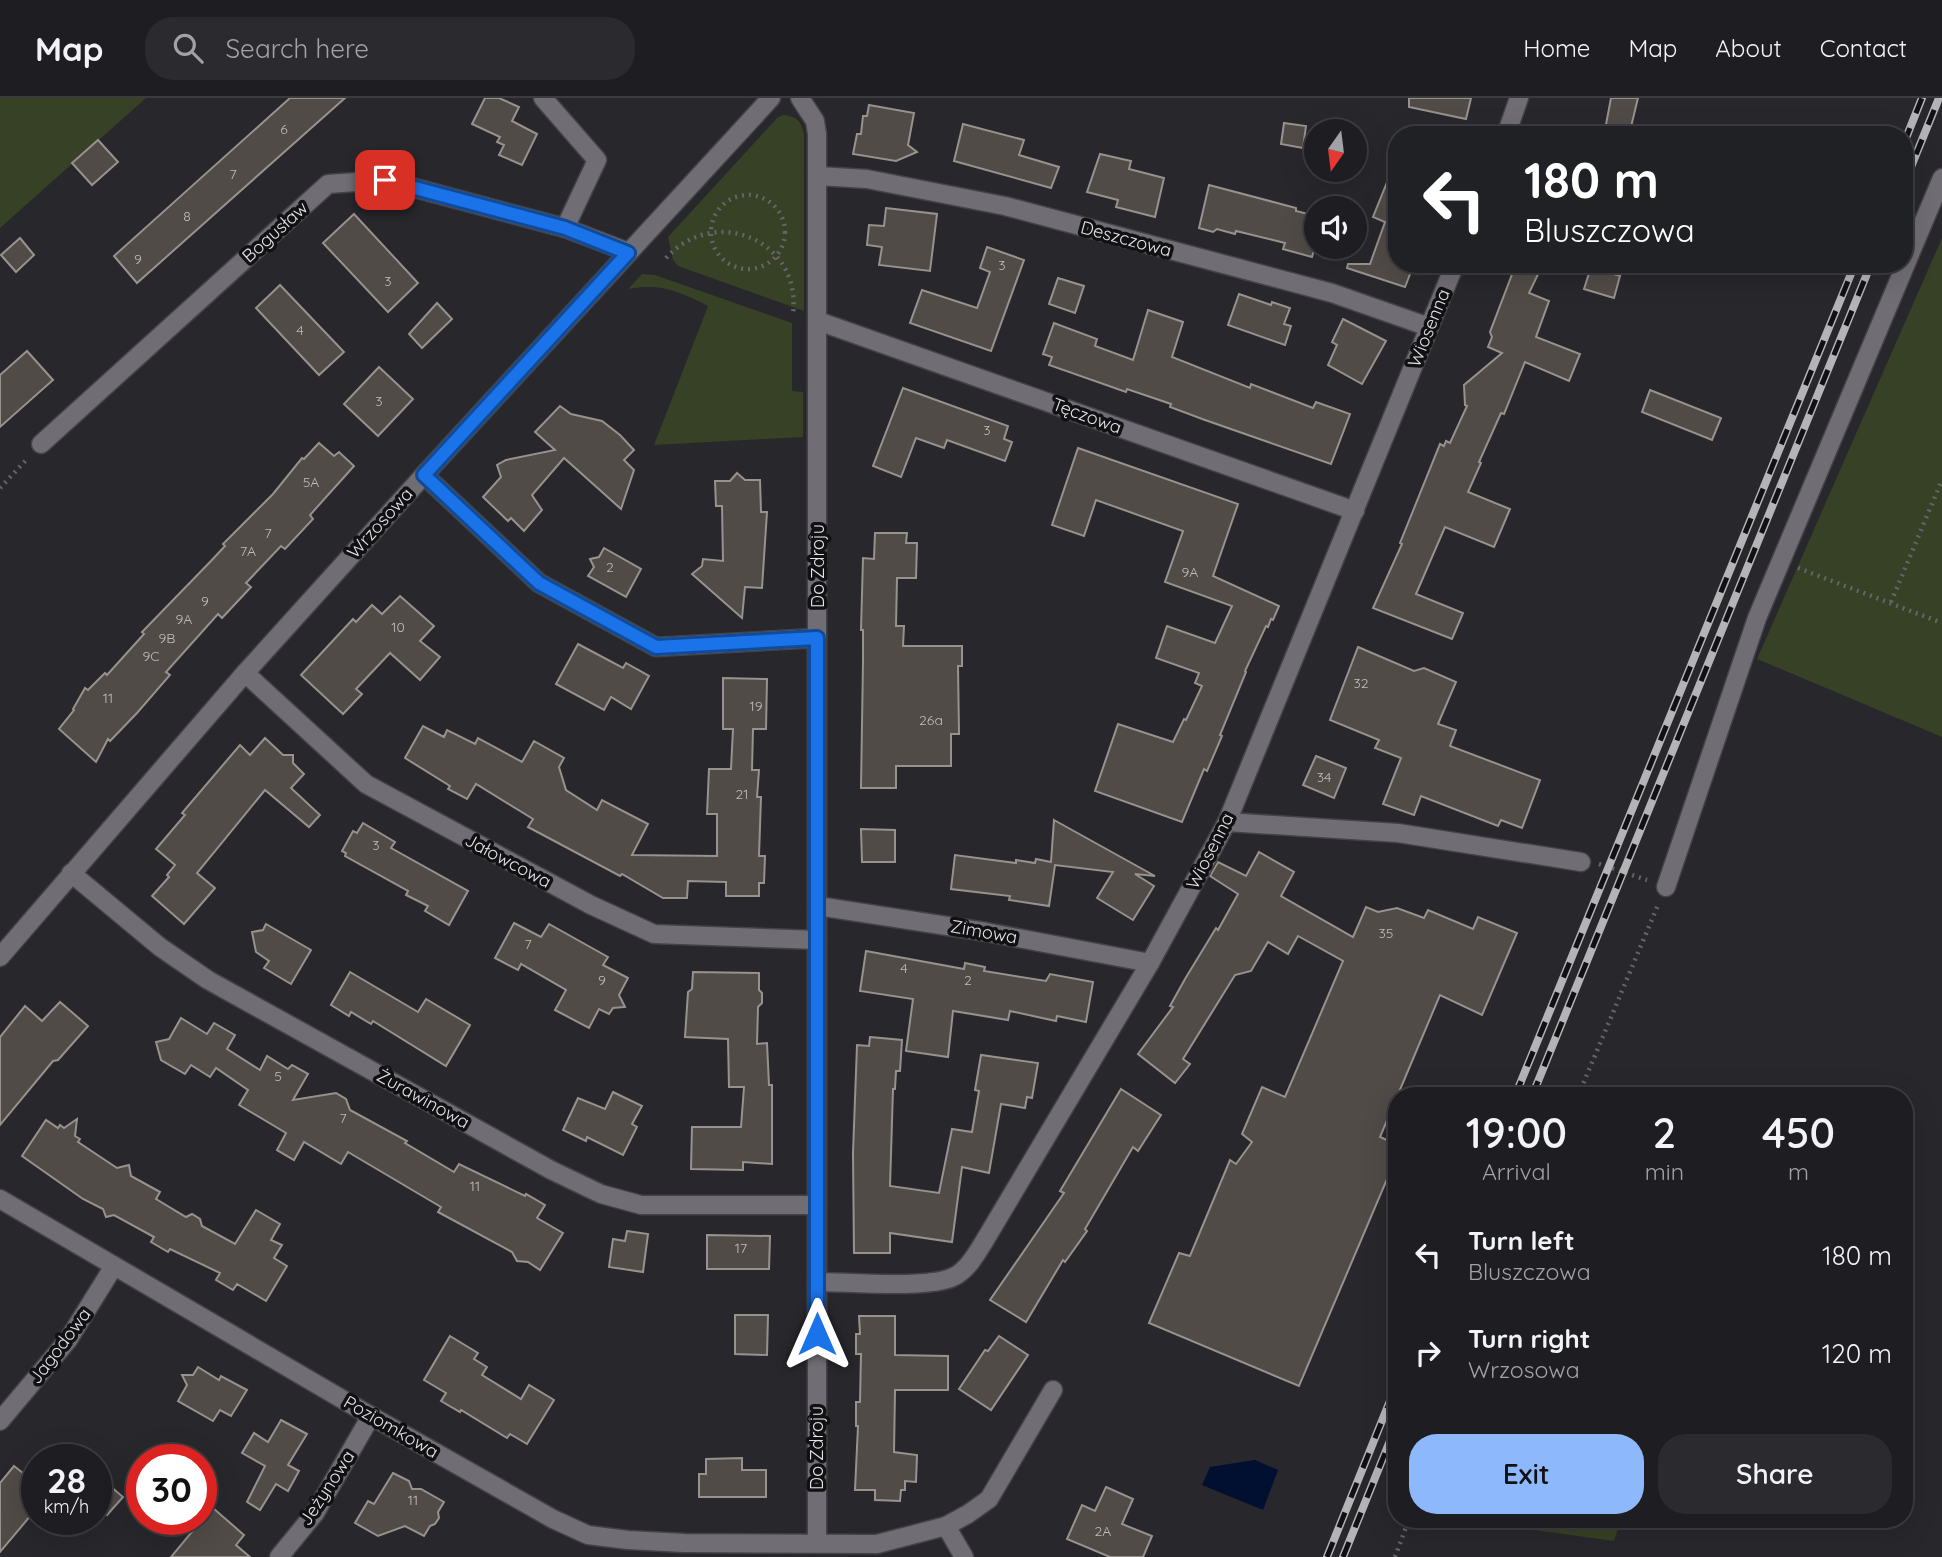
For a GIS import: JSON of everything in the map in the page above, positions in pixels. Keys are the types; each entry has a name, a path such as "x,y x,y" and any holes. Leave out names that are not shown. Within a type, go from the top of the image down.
{"street":[{"path":"543,98 597,160 565,228"},
{"name":"Wrzosowa","path":"0,957 245,673 771,98"},
{"name":"Do Zdroju","path":"800,98 815,121 818,176 817,1542"},
{"path":"1509,126 1519,98"},
{"name":"Deszczowa","path":"818,176 867,179 1005,206 1332,293 1429,327"},
{"path":"1913,247 1942,178"},
{"name":"Bogusław","path":"41,444 328,184 385,180 565,228 628,253"},
{"name":"Wiosenna","path":"817,1282 923,1283 954,1277 973,1259 1150,963 1227,822 1451,273"},
{"path":"1666,887 1757,618 1902,273"},
{"name":"Tęczowa","path":"818,321 1355,511"},
{"path":"424,475 539,583 656,647 817,638"},
{"name":"Jałowcowa","path":"245,673 366,785 591,905 654,934 817,940"},
{"path":"1227,822 1398,833 1581,862"},
{"name":"Żurawinowa","path":"71,873 160,947 208,980 551,1171 601,1194 641,1205 817,1205"},
{"name":"Zimowa","path":"818,906 986,932 1150,963"},
{"name":"Poziomkowa","path":"0,1199 371,1416 553,1519 588,1535 684,1543 877,1544 946,1526 989,1499 1053,1390"},
{"name":"Jagodowa","path":"0,1421 68,1340 114,1266"},
{"name":"Jeżynowa","path":"279,1557 315,1513 371,1416"},
{"path":"946,1526 964,1557"}],"path":[{"path":"748,194 761,196 772,202 785,224 785,237 776,257 757,268 735,267 725,261 717,253 710,232 712,220 724,202 748,194"},
{"path":"666,258 687,240 710,232 732,232 753,239 776,257 787,272 793,292 793,314"},
{"path":"0,488 41,444"},
{"path":"1891,602 1942,480"},
{"path":"1781,561 1942,623"},
{"path":"1581,862 1609,866 1666,887 1582,1087"},
{"path":"1395,1557 1406,1528"}],"green space":[{"path":"0,98 146,98 0,228"},
{"path":"783,115 798,120 804,135 804,311 678,266 673,260 668,237 777,118"},
{"path":"1942,238 1942,737 1757,659"},
{"path":"642,274 655,275 792,323 792,391 803,392 803,437 654,445 708,306 688,296 660,288 628,289"},
{"path":"1521,1528 1618,1528 1614,1541"}],"water":[{"path":"1255,1460 1278,1470 1263,1510 1202,1485 1210,1467"}],"building":[{"path":"290,98 345,98 137,283 114,256"},
{"path":"485,98 499,98 519,107 512,121 537,134 522,165 499,155 504,145 497,142 500,137 472,124"},
{"path":"1409,98 1471,98 1466,119 1409,107"},
{"path":"1611,98 1638,98 1631,126 1606,126"},
{"path":"869,105 914,113 908,145 917,152 896,161 853,154 857,134 861,134 863,116 867,116"},
{"path":"1284,123 1304,126 1303,148 1281,144"},
{"path":"963,124 1024,140 1019,155 1059,167 1051,188 954,161"},
{"path":"98,140 118,162 92,185 72,163"},
{"path":"1100,154 1131,161 1129,169 1164,178 1155,217 1116,207 1118,200 1087,192"},
{"path":"1388,180 1388,273 1410,273 1405,287 1347,268 1348,264 1370,264 1385,222 1373,217"},
{"path":"1209,185 1296,208 1296,211 1304,213 1304,255 1283,249 1285,243 1236,231 1235,234 1199,228"},
{"path":"886,208 937,214 930,271 879,265 882,247 867,245 869,225 884,226"},
{"path":"354,214 418,283 388,312 323,243"},
{"path":"20,238 34,255 16,272 1,255"},
{"path":"987,247 1024,260 991,351 910,323 922,290 977,308 990,272 980,268"},
{"path":"1513,273 1539,273 1529,293 1549,301 1536,337 1580,354 1569,381 1525,362 1504,414 1501,413 1479,462 1481,463 1468,492 1510,509 1494,547 1445,527 1416,594 1463,613 1452,639 1373,608 1402,544 1400,543 1440,444 1444,446 1446,441 1450,443 1467,406 1464,385 1502,353 1488,347 1492,337 1490,332"},
{"path":"1589,273 1620,276 1614,298 1584,289"},
{"path":"1058,278 1084,286 1075,313 1049,304"},
{"path":"280,285 344,352 319,375 256,308"},
{"path":"1239,294 1271,305 1272,302 1290,308 1284,324 1291,326 1285,345 1228,325"},
{"path":"437,303 452,319 422,348 409,334"},
{"path":"1148,310 1183,322 1172,357 1250,388 1251,384 1313,408 1316,402 1350,414 1331,464 1170,407 1171,404 1127,389 1126,392 1049,365 1052,357 1043,354 1054,323 1097,339 1095,346 1133,360"},
{"path":"1343,319 1386,341 1362,384 1328,365 1337,345 1332,342"},
{"path":"27,351 53,380 0,427 0,375"},
{"path":"379,367 413,399 378,436 344,404"},
{"path":"903,388 1008,426 1004,439 1012,442 1005,461 947,440 944,448 916,438 901,477 873,466"},
{"path":"1650,390 1721,418 1712,440 1642,412"},
{"path":"560,406 571,414 602,421 620,435 634,450 624,460 634,470 621,509 564,458 532,495 542,510 524,531 511,518 508,521 483,497 501,477 497,465 506,460 555,450 535,432"},
{"path":"319,443 334,456 339,452 354,466 310,515 313,519 285,549 281,546 246,583 251,587 222,618 218,614 166,672 170,675 110,741 108,739 96,762 59,729 74,710 85,688 88,690 105,673 107,675 144,634 142,632 273,494 302,458"},
{"path":"1078,448 1238,504 1213,576 1279,606 1273,620 1266,626 1245,671 1220,735 1222,736 1207,771 1204,769 1182,822 1095,791 1118,724 1173,742 1202,686 1195,683 1199,673 1156,658 1167,626 1215,643 1232,606 1165,582 1183,531 1096,500 1084,536 1052,525"},
{"path":"737,473 745,480 760,480 761,512 767,512 762,588 745,587 742,618 692,574 702,566 703,559 723,561 722,506 716,506 715,481 730,481"},
{"path":"875,533 907,533 906,543 917,543 916,578 897,578 896,626 904,626 903,646 962,646 962,666 958,666 959,734 951,734 951,766 896,766 896,788 861,788 863,558 874,559"},
{"path":"604,548 641,569 626,597 588,576 594,567 590,559 599,557"},
{"path":"400,596 434,626 420,641 440,657 420,680 390,653 356,689 362,694 343,714 301,675 353,619 356,622 372,605 382,614"},
{"path":"578,644 623,668 626,663 649,676 631,709 611,697 604,710 556,684"},
{"path":"1358,647 1414,671 1424,668 1456,682 1438,724 1456,730 1450,746 1540,780 1522,828 1501,820 1498,826 1421,796 1414,815 1383,804 1401,758 1375,748 1379,740 1330,720"},
{"path":"723,678 767,679 766,729 753,729 752,770 759,770 757,797 761,797 759,856 765,856 764,883 759,883 759,896 726,896 726,882 688,881 687,898 663,898 622,874 620,876 528,827 533,819 476,784 467,799 448,789 450,786 405,758 423,726 444,737 447,730 475,744 478,738 522,762 534,741 564,758 559,767 566,790 597,810 602,800 648,824 632,855 717,856 717,814 707,814 709,769 731,769 733,729 723,729"},
{"path":"265,738 283,755 293,755 293,763 304,774 291,788 320,815 309,827 265,790 197,873 215,888 184,924 152,896 169,877 167,875 175,865 156,849 185,815 182,813 240,745 250,755"},
{"path":"1316,756 1346,768 1334,798 1303,785"},
{"path":"1054,820 1155,876 1135,874 1154,886 1133,920 1097,898 1113,872 1055,865 1049,906 1009,900 1010,896 951,889 955,855 1016,863 1016,860 1035,863 1036,859 1051,862"},
{"path":"363,823 395,842 391,848 468,891 449,925 425,911 428,906 406,895 408,891 345,856 346,853 342,851 353,831 357,833"},
{"path":"861,829 895,830 895,862 862,862"},
{"path":"1259,852 1294,872 1281,896 1353,937 1366,907 1378,912 1397,908 1424,918 1428,910 1473,929 1478,917 1517,933 1482,1015 1440,995 1401,1087 1388,1087 1388,1118 1380,1137 1388,1140 1388,1177 1299,1386 1149,1323 1179,1253 1190,1256 1230,1160 1236,1164 1252,1142 1242,1134 1262,1087 1285,1097 1343,961 1298,936 1288,954 1268,942 1251,971 1235,975 1183,1059 1190,1064 1175,1083 1138,1054 1173,1007 1170,1006 1185,979 1238,894 1210,876 1218,862 1246,876"},
{"path":"514,923 541,937 549,924 608,957 603,965 628,978 619,995 625,1007 613,1008 609,1014 599,1009 589,1028 555,1010 566,990 521,964 518,970 495,958"},
{"path":"266,924 311,950 291,984 264,968 269,961 256,952 252,932 263,930"},
{"path":"866,951 964,969 965,963 985,967 984,971 1046,981 1050,974 1093,982 1086,1022 1057,1016 1056,1021 1010,1011 1008,1020 953,1011 948,1057 906,1051 913,999 860,991"},
{"path":"350,972 418,1012 426,999 470,1025 446,1066 373,1021 371,1024 351,1012 349,1016 331,1005"},
{"path":"693,972 759,973 762,1003 758,1007 757,1044 767,1043 769,1085 772,1085 772,1164 743,1162 743,1170 691,1169 692,1127 741,1127 744,1087 729,1087 728,1039 685,1037 688,992 692,989"},
{"path":"60,1002 88,1026 58,1060 53,1061 0,1125 0,1037 25,1006 42,1021"},
{"path":"181,1018 207,1034 214,1023 235,1035 227,1049 260,1070 267,1056 288,1069 292,1065 308,1074 293,1100 336,1093 346,1099 350,1110 407,1141 405,1143 454,1172 459,1164 545,1205 537,1218 563,1233 540,1270 528,1262 517,1261 512,1252 438,1212 441,1207 348,1152 341,1164 304,1142 294,1160 277,1150 286,1133 239,1105 248,1090 216,1068 210,1077 191,1065 185,1074 161,1060 156,1042 169,1039"},
{"path":"870,1037 902,1040 900,1071 896,1071 893,1089 890,1186 939,1193 952,1129 972,1132 979,1091 975,1090 981,1055 1038,1063 1032,1098 1027,1097 1025,1108 1001,1104 989,1173 962,1167 952,1242 890,1233 890,1253 854,1253 853,1153 857,1045 869,1046"},
{"path":"1121,1089 1161,1115 1138,1151 1133,1147 1085,1229 1087,1231 1065,1262 1063,1260 1026,1322 990,1300 1064,1193 1060,1191"},
{"path":"613,1092 642,1106 632,1124 637,1127 623,1155 587,1137 586,1141 563,1130 578,1098 605,1109"},
{"path":"77,1119 75,1136 80,1139 78,1142 117,1168 129,1165 131,1176 160,1192 156,1199 186,1217 192,1214 200,1219 202,1226 235,1244 256,1210 280,1224 271,1240 282,1245 274,1258 287,1266 266,1301 237,1284 233,1290 216,1280 220,1273 170,1249 168,1252 151,1242 154,1237 114,1215 106,1217 103,1209 83,1199 22,1156 46,1120 58,1128 60,1125 64,1128"},
{"path":"627,1231 648,1234 643,1272 609,1267 613,1239 625,1241"},
{"path":"707,1235 770,1236 769,1269 707,1269"},
{"path":"735,1315 768,1315 767,1355 735,1354"},
{"path":"859,1316 895,1316 895,1355 948,1356 948,1390 895,1390 894,1452 917,1455 916,1482 905,1481 905,1490 901,1490 900,1501 875,1500 875,1490 855,1490 858,1426 856,1402 860,1402 861,1354 856,1354 856,1334 860,1334"},
{"path":"450,1336 478,1353 474,1359 487,1367 482,1375 521,1399 529,1385 554,1400 527,1444 510,1434 507,1438 441,1401 446,1393 424,1380"},
{"path":"999,1336 1028,1355 991,1410 959,1389 985,1350 988,1351"},
{"path":"198,1367 219,1380 221,1376 247,1390 231,1416 220,1410 213,1421 178,1401 187,1385 182,1375 193,1375"},
{"path":"281,1420 307,1434 288,1465 299,1471 288,1491 276,1484 260,1510 247,1502 265,1466 242,1453 254,1433 268,1442"},
{"path":"742,1458 742,1470 766,1470 766,1497 699,1497 699,1474 706,1474 706,1459"},
{"path":"14,1466 21,1471 21,1527 0,1552 0,1483"},
{"path":"393,1473 409,1481 412,1489 421,1489 444,1502 438,1512 439,1518 424,1536 405,1526 378,1536 355,1523 368,1501 374,1504"},
{"path":"1106,1487 1133,1499 1122,1524 1152,1536 1143,1557 1110,1557 1067,1539 1082,1505 1095,1511"},
{"path":"112,1488 123,1497 112,1509"},
{"path":"217,1511 244,1535 236,1545 250,1557 171,1557 189,1535 217,1535"}],"railway":[{"path":"1911,126 1922,98"},
{"path":"1913,162 1939,98"},
{"path":"1519,1087 1851,273"},
{"path":"1536,1087 1867,273"},
{"path":"1327,1557 1388,1406"},
{"path":"1343,1557 1388,1446"}],"route":[{"path":"385,180 565,228 628,253 424,475 539,583 656,647 817,638 817,1334"}]}
